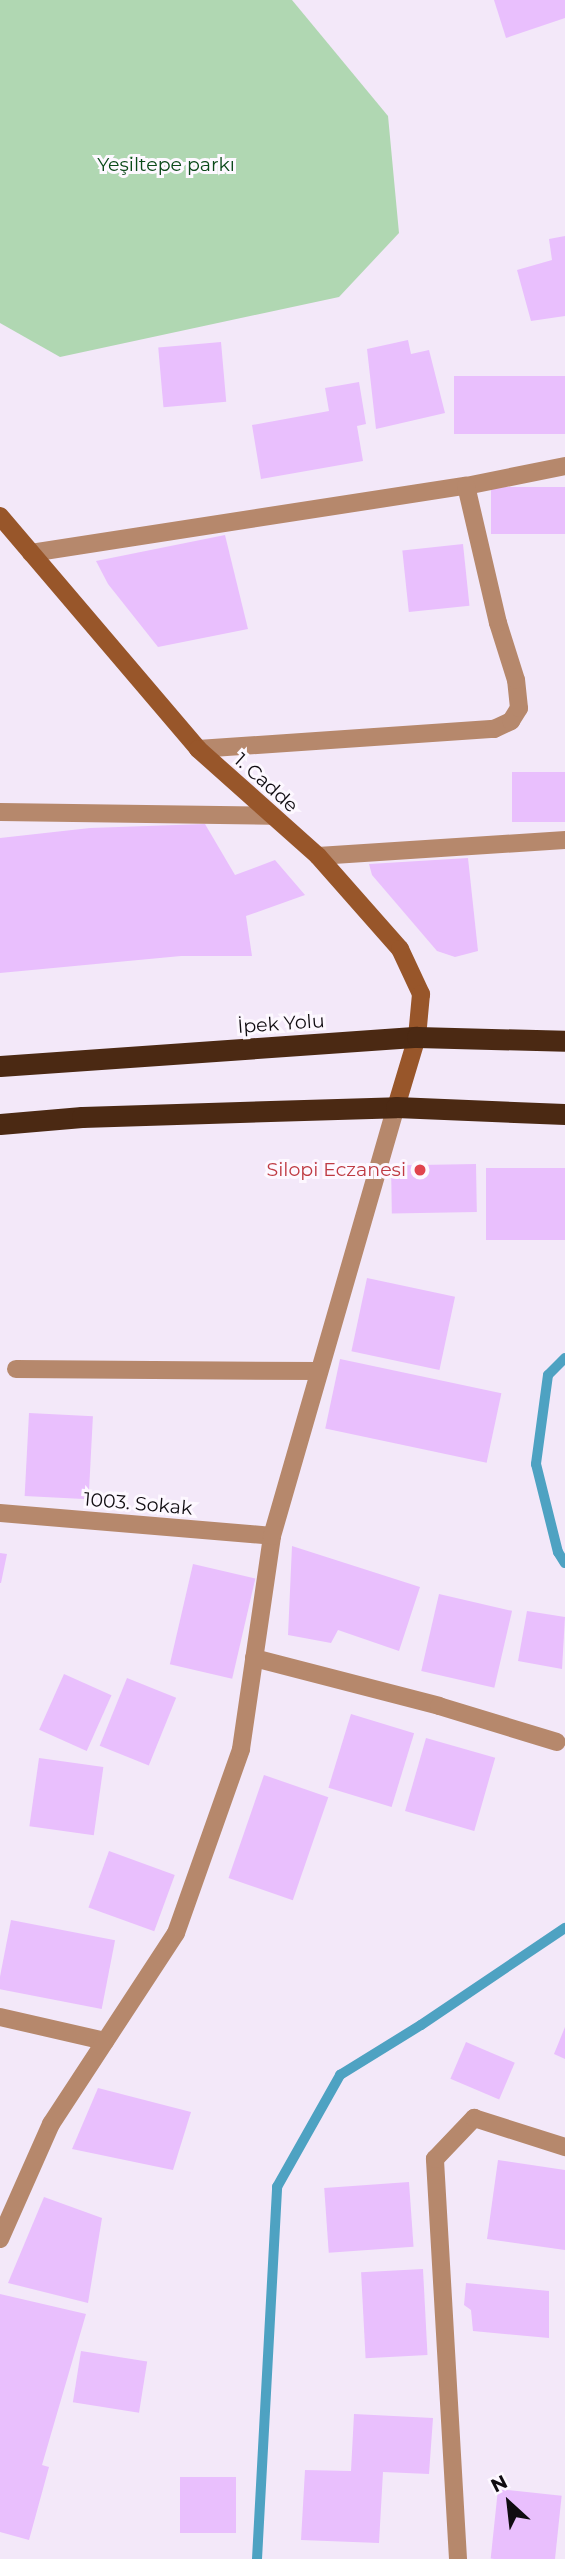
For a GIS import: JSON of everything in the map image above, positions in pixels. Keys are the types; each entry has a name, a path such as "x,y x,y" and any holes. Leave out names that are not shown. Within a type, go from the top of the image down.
{"highway":[{"name":"İpek Yolu","path":"0,1066 417,1037 565,1041"},
{"path":"0,1124 82,1117 396,1107 565,1114"}],"street":[{"path":"31,553 466,486 565,466"},
{"path":"198,748 494,729 511,721 519,708 516,680 498,623 466,486"},
{"name":"1. Cadde","path":"0,516 198,748 270,816 318,856 401,949 421,994 417,1037 396,1107"},
{"path":"0,812 270,816"},
{"path":"318,856 565,840"},
{"path":"0,2239 51,2124 176,1933 241,1749 272,1536 396,1107"},
{"path":"16,1369 319,1371"},
{"name":"1003. Sokak","path":"0,1513 272,1536"},
{"path":"254,1658 439,1706 557,1742"},
{"path":"0,2017 105,2042"},
{"path":"458,2559 435,2159 474,2118 565,2147"}],"green space":[{"name":"Yeşiltepe parkı","path":"0,0 292,0 388,116 399,233 339,297 60,357 0,323"}],"building":[{"path":"494,0 565,0 565,18 506,38"},
{"path":"565,236 565,316 531,321 517,270 552,260 549,239"},
{"path":"408,340 411,354 429,350 445,413 376,429 367,349"},
{"path":"221,342 226,402 163,407 158,347"},
{"path":"454,376 565,376 565,434 454,434"},
{"path":"359,382 366,424 357,426 363,461 261,479 252,425 329,411 325,388"},
{"path":"491,487 565,487 565,534 491,534"},
{"path":"225,535 248,629 158,647 108,584 96,561"},
{"path":"463,544 469,606 409,612 402,550"},
{"path":"512,772 565,772 565,822 512,822"},
{"path":"205,824 235,875 275,860 305,895 246,916 252,956 181,956 0,973 0,838 90,828"},
{"path":"468,858 478,951 455,957 437,951 372,875 369,864"},
{"path":"476,1164 477,1212 392,1213 391,1165"},
{"path":"486,1168 565,1168 565,1240 486,1240"},
{"path":"367,1278 455,1297 439,1370 351,1351"},
{"path":"340,1359 501,1393 487,1463 325,1428"},
{"path":"29,1413 93,1416 89,1499 25,1496"},
{"path":"292,1546 420,1587 399,1651 338,1630 331,1643 288,1635"},
{"path":"0,1553 7,1554 1,1583 0,1583"},
{"path":"193,1564 255,1578 232,1679 170,1664"},
{"path":"439,1594 512,1611 494,1688 421,1671"},
{"path":"527,1611 565,1617 562,1669 518,1661"},
{"path":"64,1674 112,1695 87,1751 39,1730"},
{"path":"127,1678 176,1698 149,1766 100,1746"},
{"path":"351,1714 414,1733 392,1807 328,1788"},
{"path":"426,1738 495,1758 474,1831 405,1811"},
{"path":"39,1758 103,1767 94,1835 29,1826"},
{"path":"264,1775 328,1797 293,1900 229,1878"},
{"path":"109,1851 175,1875 154,1931 88,1907"},
{"path":"11,1920 115,1940 102,2009 0,1989"},
{"path":"565,2027 565,2059 554,2054"},
{"path":"466,2042 515,2063 499,2100 450,2079"},
{"path":"98,2088 191,2112 173,2170 72,2149"},
{"path":"498,2160 565,2170 565,2250 487,2239"},
{"path":"409,2182 414,2247 329,2253 324,2188"},
{"path":"44,2197 102,2218 88,2303 8,2283"},
{"path":"423,2269 428,2355 366,2358 361,2272"},
{"path":"466,2283 549,2291 549,2338 473,2331 471,2310 464,2305"},
{"path":"0,2294 86,2314 42,2465 49,2467 29,2540 0,2532"},
{"path":"81,2351 147,2361 139,2413 73,2402"},
{"path":"354,2414 433,2418 429,2474 383,2472 379,2543 301,2540 305,2470 351,2471"},
{"path":"180,2477 236,2477 236,2533 180,2533"},
{"path":"498,2489 562,2496 555,2559 491,2559"}],"waterway":[{"path":"565,1358 548,1375 536,1464 558,1552 565,1563"},
{"path":"257,2559 277,2187 340,2075 421,2025 565,1928"}],"place":[{"name":"Silopi Eczanesi","path":"420,1170"}]}
